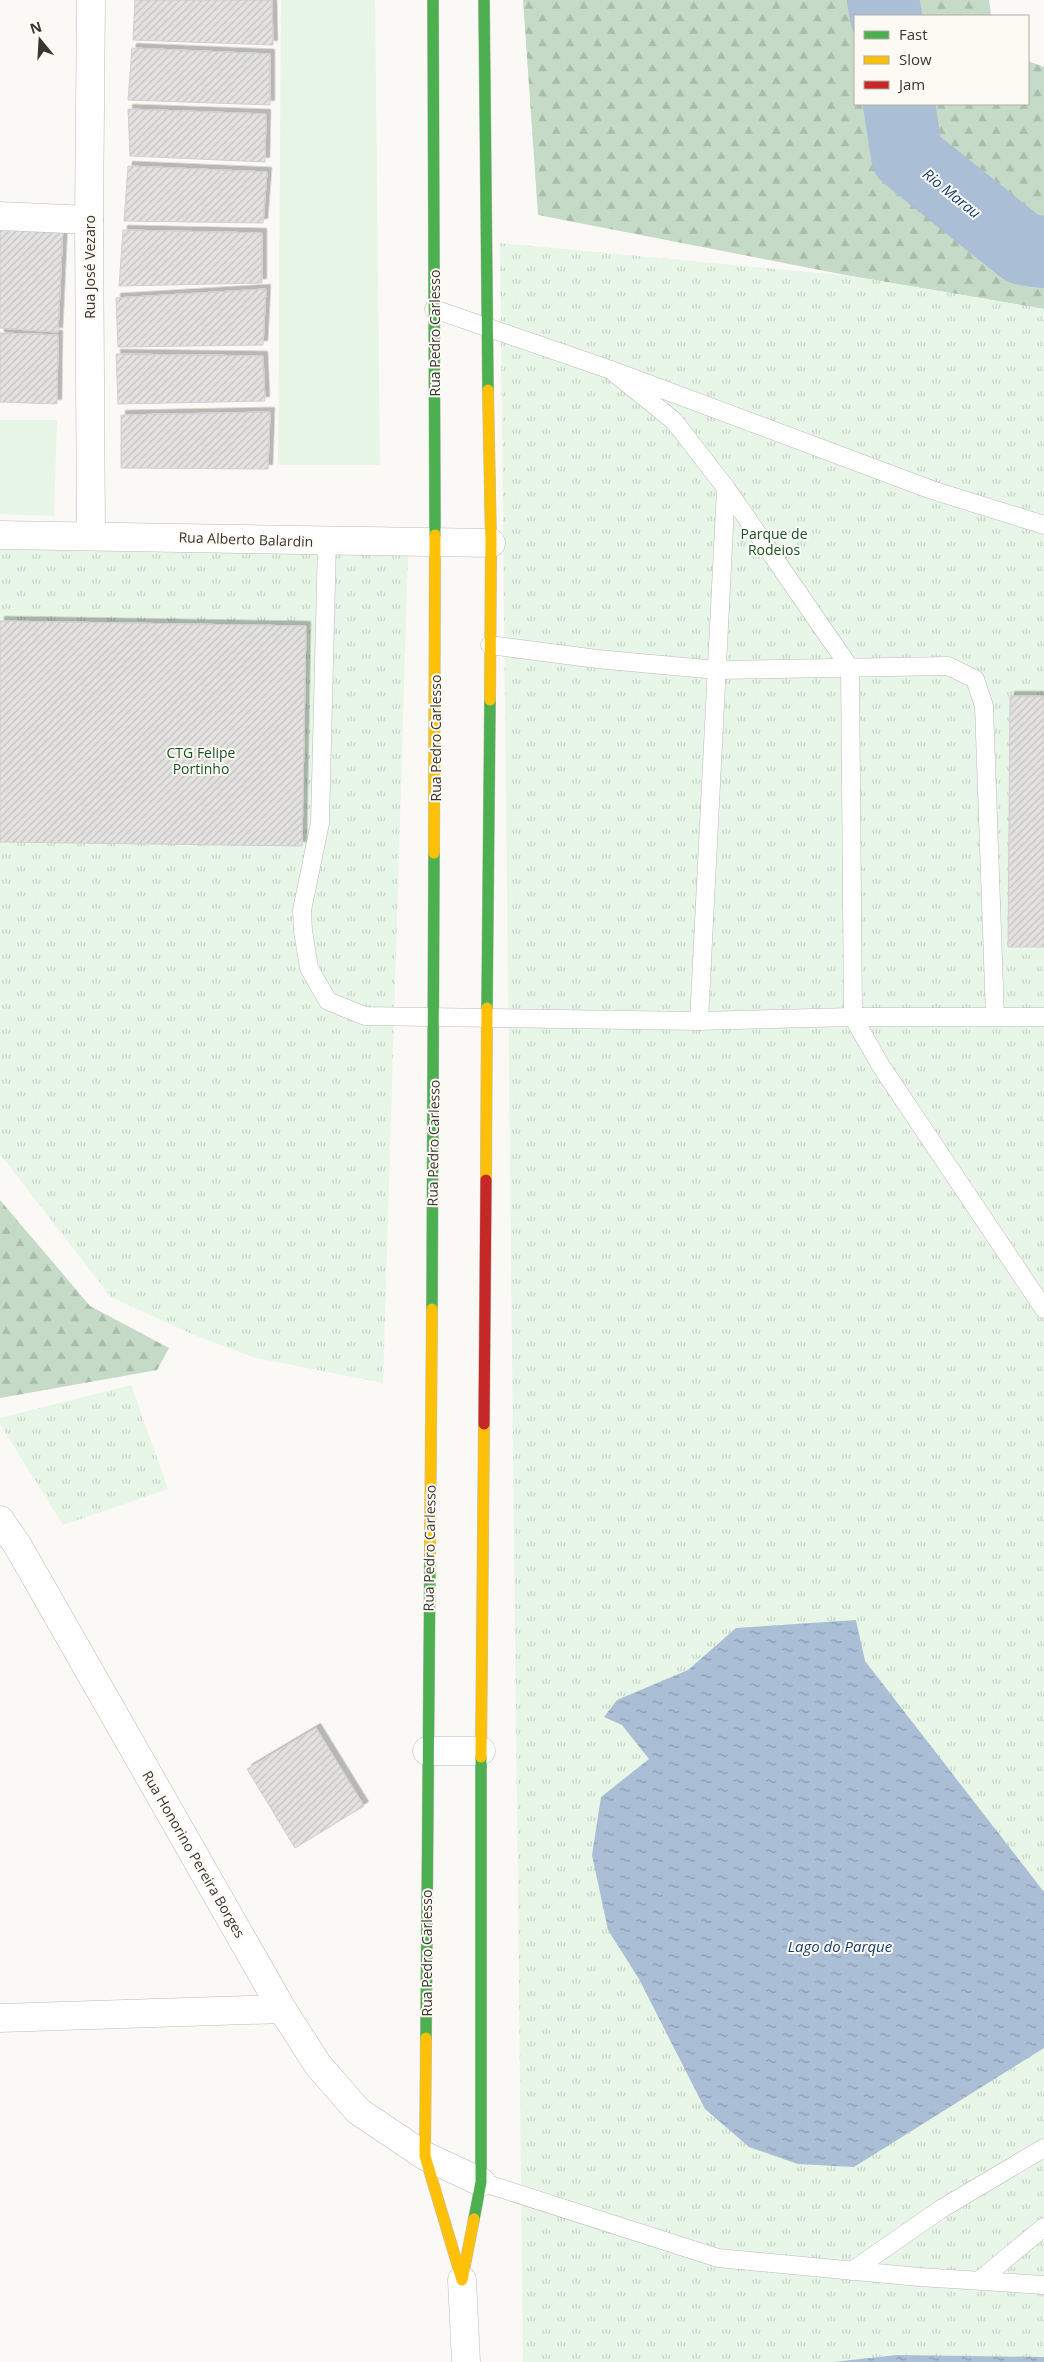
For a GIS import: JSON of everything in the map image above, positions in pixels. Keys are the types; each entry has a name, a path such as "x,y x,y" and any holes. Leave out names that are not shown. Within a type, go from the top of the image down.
{"street":[{"name":"Rua José Vezaro","path":"91,0 89,220 91,535"},
{"name":"Rua Pedro Carlesso","path":"433,0 434,1017 424,2156 462,2280"},
{"name":"Rua Pedro Carlesso","path":"466,2362 462,2280 481,2182 481,1751 492,543 487,326 484,0"},
{"path":"0,216 89,220"},
{"name":"Rua Alberto Balardin","path":"0,535 91,535 326,542 492,543"},
{"name":"Rua Honorino Pereira Borges","path":"0,1520 9,1546 282,2009 318,2064 358,2111 424,2156 481,2182"},
{"path":"428,1751 481,1751"},
{"path":"0,2018 282,2009"}],"lane":[{"path":"434,308 611,370 932,490 1044,525"},
{"path":"611,370 674,421 726,488 850,668 853,1017 881,1066 1044,1309"},
{"path":"700,1021 726,488"},
{"path":"326,542 320,823 302,910 309,968 328,1001 365,1016 700,1021 853,1017 1044,1016"},
{"path":"490,645 597,659 717,670 948,666 975,679 984,706 995,1016"},
{"path":"852,2271 941,2209 1044,2148"},
{"path":"481,2182 718,2258 852,2271 1044,2285"},
{"path":"980,2280 1044,2227"}],"green space":[{"path":"281,0 375,0 380,465 278,465"},
{"path":"523,0 989,0 991,15 854,15 854,105 1029,105 1029,61 1044,67 1044,309 851,276 538,215"},
{"name":"Parque de Rodeios","path":"500,243 851,276 1044,309 1044,2362 523,2362"},
{"path":"0,420 57,420 54,516 0,514"},
{"name":"CTG Felipe Portinho","path":"0,548 408,553 383,1383 257,1358 194,1335 111,1297 0,1154"},
{"path":"0,1200 90,1306 169,1348 157,1370 0,1398"},
{"path":"131,1385 168,1489 63,1525 0,1424 0,1418"}],"water":[{"name":"Lago do Parque","path":"856,1620 865,1661 1044,1892 1044,2048 854,2167 798,2164 749,2147 705,2109 639,1979 608,1930 592,1855 601,1797 649,1759 622,1725 604,1717 617,1700 688,1670 736,1628"},
{"path":"897,2355 1044,2357 1044,2362 833,2362"}],"building":[{"path":"135,0 272,0 273,45 133,40"},
{"path":"132,48 270,54 270,105 128,100"},
{"path":"128,109 266,114 265,162 130,156"},
{"path":"128,166 267,172 263,223 124,221"},
{"path":"63,226 58,332 0,328 0,227"},
{"path":"123,230 262,233 262,283 119,286"},
{"path":"266,289 263,345 118,347 116,298"},
{"path":"0,333 58,335 57,404 0,402"},
{"path":"116,354 263,356 265,401 118,404"},
{"path":"270,412 268,469 121,468 121,415"},
{"name":"CTG Felipe Portinho","path":"0,621 306,626 302,846 0,842"},
{"path":"1010,696 1044,696 1044,947 1008,947"},
{"path":"316,1728 364,1806 295,1848 247,1769"}],"waterway":[{"name":"Rio Marau","path":"883,0 886,15"},
{"name":"Rio Marau","path":"899,105 907,156 1023,249 1044,252"}],"traffic: fast":[{"path":"433,0 435,535"},
{"path":"484,0 488,390"},
{"path":"487,1008 490,700"},
{"path":"432,1309 434,853"},
{"path":"426,2038 430,1555"},
{"path":"474,2219 481,2182 481,1757"}],"traffic: slow":[{"path":"488,390 491,543 490,700"},
{"path":"434,853 435,535"},
{"path":"486,1180 487,1008"},
{"path":"430,1555 432,1309"},
{"path":"481,1757 484,1424"},
{"path":"426,2038 425,2156 462,2280 474,2219"}],"traffic: jam":[{"path":"484,1424 486,1180"}]}
